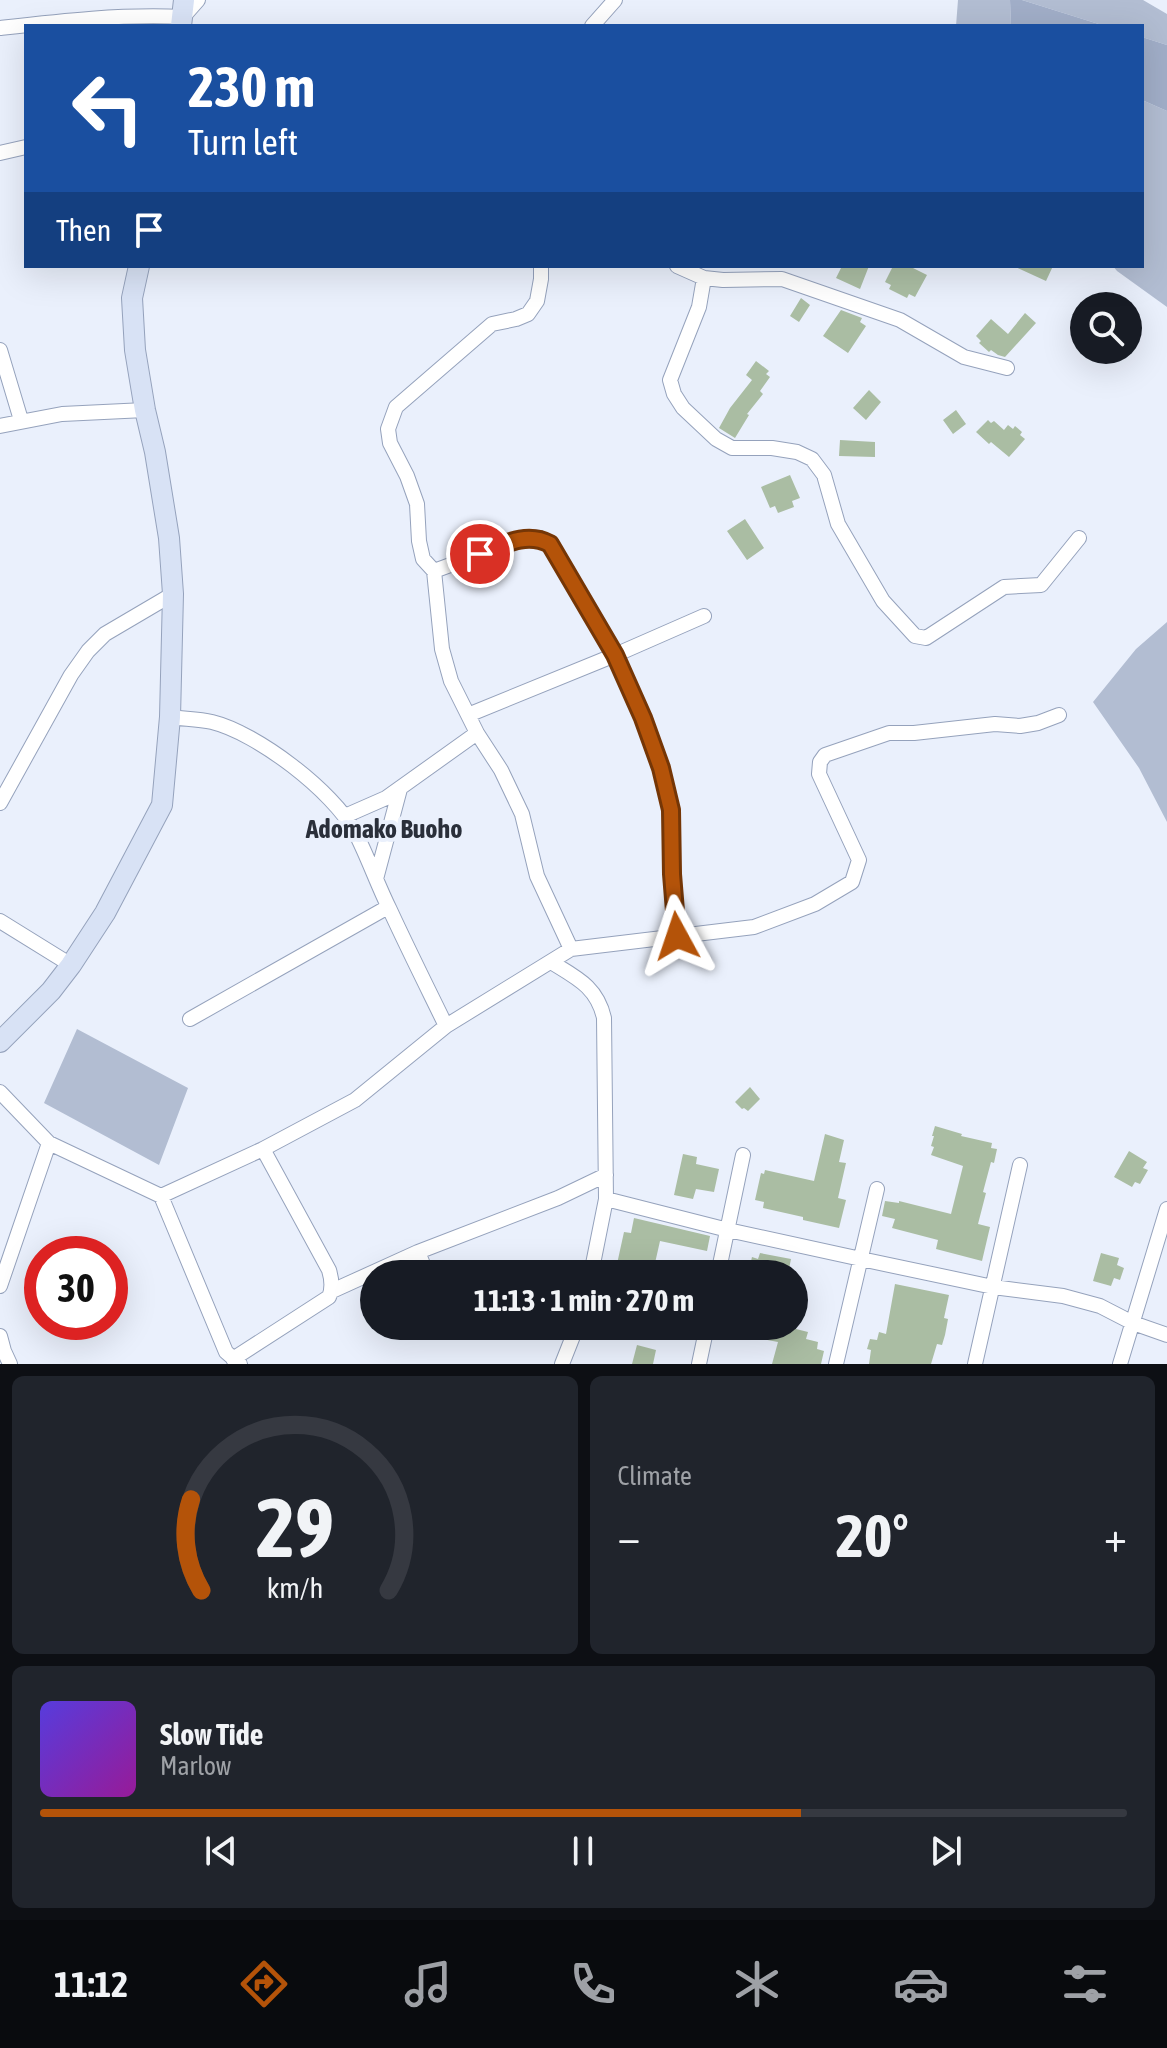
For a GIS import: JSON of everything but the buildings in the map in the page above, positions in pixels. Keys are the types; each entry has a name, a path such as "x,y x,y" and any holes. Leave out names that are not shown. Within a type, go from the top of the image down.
{"street":[{"path":"65,24 183,14 198,0"},
{"path":"594,24 615,0"},
{"path":"0,28 24,27"},
{"path":"0,153 24,147"},
{"path":"0,1042 51,991 71,965 105,913 162,805 170,717 173,594 169,538 135,350 132,298 139,268"},
{"path":"541,268 537,301 528,314 492,324 396,407 388,429 390,443 417,504 423,559 434,571 442,649 451,681 522,814 537,876 571,949"},
{"path":"682,268 704,278 782,279 900,320 964,357 1007,368"},
{"path":"704,278 699,307 670,380 674,394 683,408 716,439 732,448 772,448 797,452 812,459 824,475 838,524 883,601 915,636 926,638 1004,587 1041,585 1079,538"},
{"path":"0,350 21,420"},
{"path":"0,426 62,414 145,410"},
{"path":"434,571 526,537 540,538 550,544 615,655 661,768 671,810 677,936"},
{"path":"0,803 71,675 88,651 105,634 173,594"},
{"path":"468,715 704,616"},
{"path":"161,1196 263,1149 355,1100 446,1026 571,949 754,927 815,904 852,882 859,860 819,774 820,762 825,755 889,733 995,724 1020,726 1059,715"},
{"path":"170,717 212,722 237,731 319,786 355,833 446,1026"},
{"path":"345,816 386,798 477,733"},
{"path":"376,879 400,788"},
{"path":"190,1019 388,907"},
{"path":"0,921 71,965"},
{"path":"551,962 590,988 601,1003 604,1018 606,1199 594,1260"},
{"path":"0,1092 49,1143 161,1196 226,1352 237,1362 329,1297 332,1291 329,1270 263,1149"},
{"path":"0,1286 49,1143"},
{"path":"721,1260 743,1155"},
{"path":"975,1364 1020,1165"},
{"path":"332,1291 418,1252 558,1198 606,1175"},
{"path":"836,1364 877,1189"},
{"path":"606,1199 861,1259 993,1287 1063,1296 1100,1306 1133,1323 1167,1335"},
{"path":"1120,1364 1167,1209"},
{"path":"418,1252 421,1260"},
{"path":"0,1336 10,1364"},
{"path":"562,1364 571,1340"},
{"path":"699,1364 704,1340"}],"shaded area":[{"path":"958,0 1010,0 1011,24 956,24"},
{"path":"1010,0 1022,0 1099,24 1011,24"},
{"path":"1022,0 1143,0 1167,14 1167,45 1144,38 1144,24 1099,24"},
{"path":"1144,38 1167,45 1167,111 1144,101"},
{"path":"1144,101 1167,111 1167,307 1115,268 1144,268"},
{"path":"1167,622 1167,822 1139,768 1093,702 1136,649"},
{"path":"77,1029 188,1088 159,1165 44,1103"}],"district":[{"name":"Adomako Buoho","path":"384,829"}],"route":[{"path":"480,554 526,537 540,538 550,544 615,655 643,718 661,768 671,810 677,936"}]}
